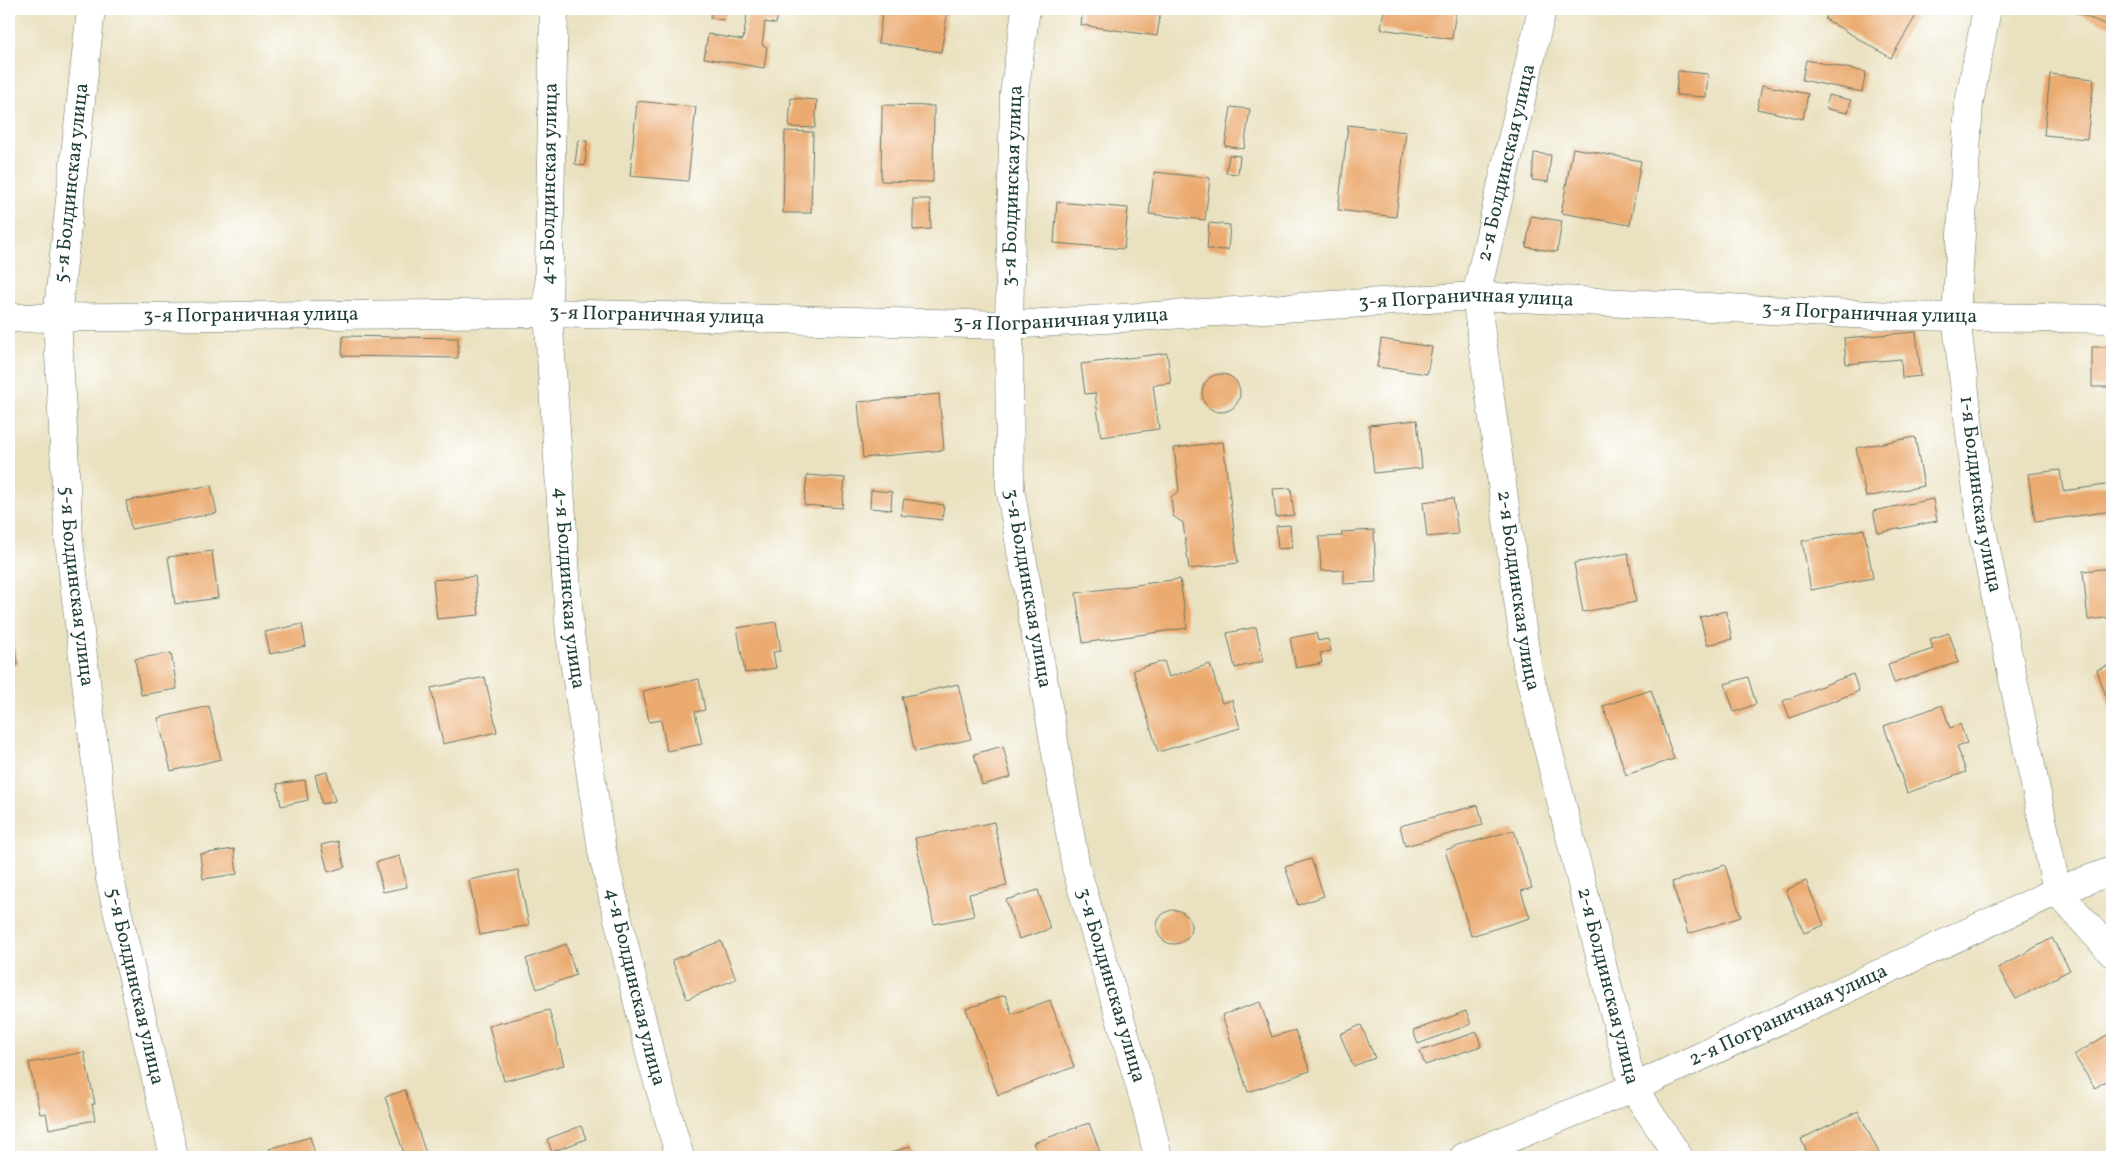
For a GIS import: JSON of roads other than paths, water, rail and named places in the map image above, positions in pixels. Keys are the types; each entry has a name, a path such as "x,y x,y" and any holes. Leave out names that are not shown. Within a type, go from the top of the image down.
{"street":[{"name":"5-я Болдинская улица","path":"91,9 57,318 69,541 110,879 174,1157"},
{"name":"4-я Болдинская улица","path":"554,9 548,313 570,634 602,851 651,1058 680,1157"},
{"name":"3-я Болдинская улица","path":"1026,9 1014,94 1009,325 1010,488 1076,868 1147,1110 1158,1157"},
{"name":"2-я Болдинская улица","path":"1542,9 1476,296 1527,665 1632,1088 1679,1157"},
{"name":"1-я Болдинская улица","path":"1988,9 1969,104 1956,317 1982,525 2057,892"},
{"name":"3-я Пограничная улица","path":"9,318 548,313 1009,325 1476,296 1956,317 2112,319"},
{"name":"2-я Пограничная улица","path":"1464,1157 1632,1088 2057,892 2112,871"},
{"path":"2057,892 2112,953"}]}
